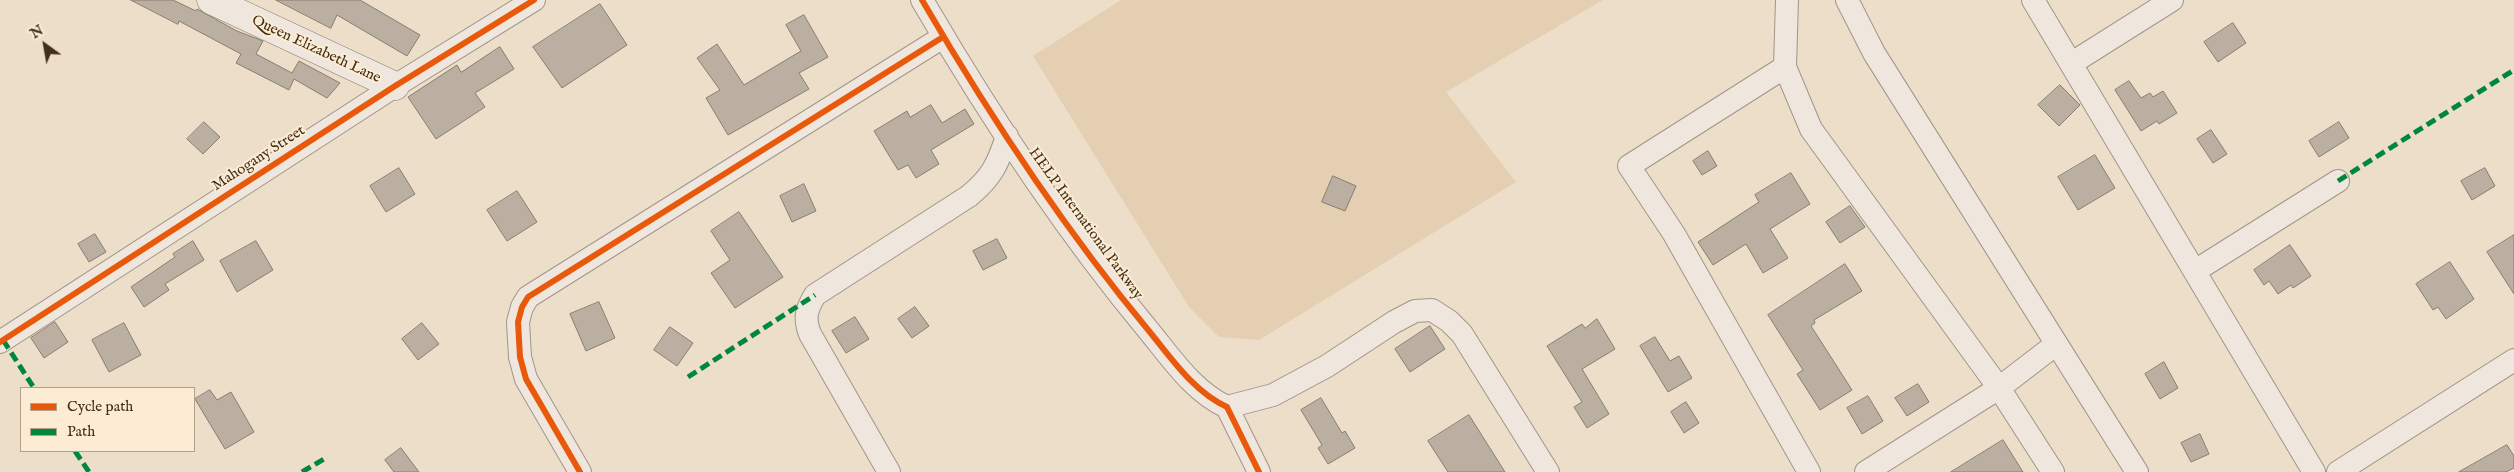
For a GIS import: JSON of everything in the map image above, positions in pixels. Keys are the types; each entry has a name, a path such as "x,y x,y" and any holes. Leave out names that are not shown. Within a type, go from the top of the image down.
{"street":[{"name":"Queen Elizabeth Lane","path":"211,0 395,86"},
{"name":"Mahogany Street","path":"0,342 395,86 534,0"},
{"name":"HELP International Parkway","path":"922,0 1007,136 1105,279 1188,377 1211,400 1227,407"},
{"path":"1787,0 1785,67 1811,129 1999,388 2053,472"},
{"path":"1847,0 1874,53 2055,345 2137,472"},
{"path":"2033,0 2314,472"},
{"path":"2072,64 2172,0"},
{"path":"580,472 526,379 520,357 518,322 522,307 528,297 944,37"},
{"path":"1785,67 1629,166 1674,234 1809,472"},
{"path":"889,472 810,334 806,323 806,310 815,295 969,196 984,184 994,172 1007,136"},
{"path":"2195,272 2338,182"},
{"path":"1258,472 1227,407 1273,395 1328,366 1394,322 1415,311 1432,310 1449,321 1462,334 1548,472"},
{"path":"1866,472 1999,388 2055,345"},
{"path":"2338,472 2514,360"}],"shaded area":[{"path":"1121,0 1603,0 1446,92 1516,182 1259,340 1219,337 1189,307 1033,56"}],"building":[{"path":"131,0 173,0 196,11 197,9 237,31 263,41 256,54 292,73 299,61 340,83 327,98 294,79 289,90 236,63 241,54 179,21 178,24"},
{"path":"276,0 360,0 420,35 407,56 337,15 331,28"},
{"path":"600,4 627,45 562,88 533,47"},
{"path":"804,15 828,57 799,73 809,89 728,135 706,98 720,90 697,58 717,44 744,85 801,51 786,25"},
{"path":"2233,23 2246,43 2218,62 2204,42"},
{"path":"500,47 514,69 475,93 485,107 436,139 408,97 457,65 461,72"},
{"path":"2129,81 2141,98 2150,93 2153,97 2163,91 2177,113 2159,124 2157,121 2141,131 2115,90"},
{"path":"2060,85 2080,105 2059,126 2038,105"},
{"path":"931,105 942,123 965,109 974,124 931,150 939,164 916,178 908,165 898,170 874,131 907,111 910,117"},
{"path":"204,122 220,137 203,154 187,139"},
{"path":"2339,122 2349,138 2319,157 2309,141"},
{"path":"2211,130 2227,154 2213,163 2197,139"},
{"path":"1708,151 1717,166 1702,175 1693,161"},
{"path":"2095,155 2115,188 2078,210 2058,177"},
{"path":"399,168 415,194 386,212 370,186"},
{"path":"2485,168 2495,186 2472,200 2461,181"},
{"path":"1791,173 1810,204 1770,229 1788,258 1763,273 1746,244 1713,265 1698,242 1759,202 1755,195"},
{"path":"1333,176 1356,186 1345,211 1322,202"},
{"path":"804,184 816,211 792,222 780,196"},
{"path":"517,191 537,222 507,241 487,210"},
{"path":"1850,206 1865,227 1840,243 1826,222"},
{"path":"739,212 783,277 735,308 711,273 730,260 711,231"},
{"path":"95,234 106,252 89,262 78,244"},
{"path":"2514,235 2514,294 2487,252"},
{"path":"997,239 1007,258 983,270 973,251"},
{"path":"193,241 204,260 165,284 169,290 144,307 131,287 175,257 173,254"},
{"path":"256,241 273,270 237,292 220,261"},
{"path":"2290,245 2311,276 2293,288 2291,285 2278,294 2269,281 2264,285 2254,270"},
{"path":"2450,262 2474,299 2446,319 2438,307 2433,310 2416,284"},
{"path":"1845,264 1862,291 1814,320 1815,323 1811,326 1852,390 1820,410 1797,374 1803,370 1768,315"},
{"path":"599,302 615,338 586,351 570,314"},
{"path":"915,307 929,326 912,338 898,319"},
{"path":"855,317 869,339 846,353 832,331"},
{"path":"1597,319 1615,349 1582,369 1609,414 1587,428 1574,407 1582,402 1547,346 1582,324 1585,328"},
{"path":"55,322 68,342 44,358 31,338"},
{"path":"124,323 141,355 109,372 92,340"},
{"path":"422,323 439,344 418,360 402,339"},
{"path":"1430,326 1445,349 1410,372 1395,349"},
{"path":"670,327 693,343 677,366 654,350"},
{"path":"1655,337 1670,361 1679,356 1692,378 1668,392 1640,346"},
{"path":"2164,362 2178,388 2160,399 2145,374"},
{"path":"1918,384 1929,402 1907,416 1895,398"},
{"path":"210,390 217,400 231,392 254,432 225,449 195,399"},
{"path":"1868,396 1883,421 1862,434 1847,408"},
{"path":"1321,398 1342,433 1345,431 1355,448 1328,464 1318,448 1322,445 1301,410"},
{"path":"1686,402 1699,423 1684,433 1671,412"},
{"path":"1469,415 1505,472 1448,472 1428,441"},
{"path":"2200,434 2209,454 2191,462 2181,443"},
{"path":"2003,440 2023,472 1951,472"},
{"path":"2507,445 2514,456 2514,468 2506,472 2459,472"},
{"path":"401,448 419,472 394,472 385,460"}],"marked path":[{"path":"2338,181 2514,70"},
{"path":"688,377 815,295"},
{"path":"3,340 33,387"},
{"path":"76,452 89,472"},
{"path":"302,472 324,459"}],"cycle path":[{"path":"0,342 395,86 534,0"},
{"path":"922,0 974,86 1057,212 1184,374 1204,393 1227,407 1259,472"},
{"path":"580,472 526,379 520,357 518,322 522,307 528,297 943,37"}]}
